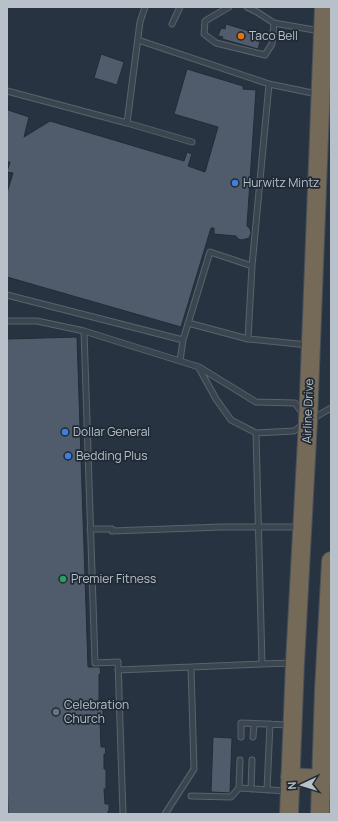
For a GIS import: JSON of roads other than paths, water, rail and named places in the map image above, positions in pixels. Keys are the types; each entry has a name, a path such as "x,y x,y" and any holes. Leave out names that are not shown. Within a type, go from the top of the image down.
{"highway":[{"name":"Airline Drive","path":"289,814 301,527 308,422 324,7"},
{"path":"320,814 324,690 331,561"},
{"path":"290,784 321,779"}],"lane":[{"path":"127,123 140,22 145,7"},
{"path":"172,24 180,7"},
{"path":"228,7 205,21 204,34 216,43 265,56 272,44 274,23"},
{"path":"247,7 274,23 323,31"},
{"path":"138,40 269,84 320,94"},
{"path":"248,339 252,266 269,84"},
{"path":"7,91 192,142"},
{"path":"180,361 183,340 210,252 252,266"},
{"path":"7,295 183,340"},
{"path":"7,321 37,321 84,331 199,367 256,402 295,404 308,422"},
{"path":"188,323 248,339 310,345"},
{"path":"84,331 95,662 118,662 123,814"},
{"path":"199,367 216,399 231,420 256,434 294,431 331,408"},
{"path":"256,434 257,527 262,664"},
{"path":"90,529 112,530 301,527"},
{"path":"118,670 191,666 295,664"},
{"path":"164,814 194,769 191,666"},
{"path":"241,737 241,724 292,725"},
{"path":"253,737 254,724"},
{"path":"266,790 270,724"},
{"path":"190,796 231,797 239,788 240,760"},
{"path":"251,789 252,760"},
{"path":"239,788 266,790 290,784"}],"place":[{"name":"Taco Bell","path":"241,36"},
{"name":"Hurwitz Mintz","path":"235,183"},
{"name":"Dollar General","path":"65,432"},
{"name":"Bedding Plus","path":"68,456"},
{"name":"Premier Fitness","path":"63,579"},
{"name":"Celebration Church","path":"56,712"}]}
